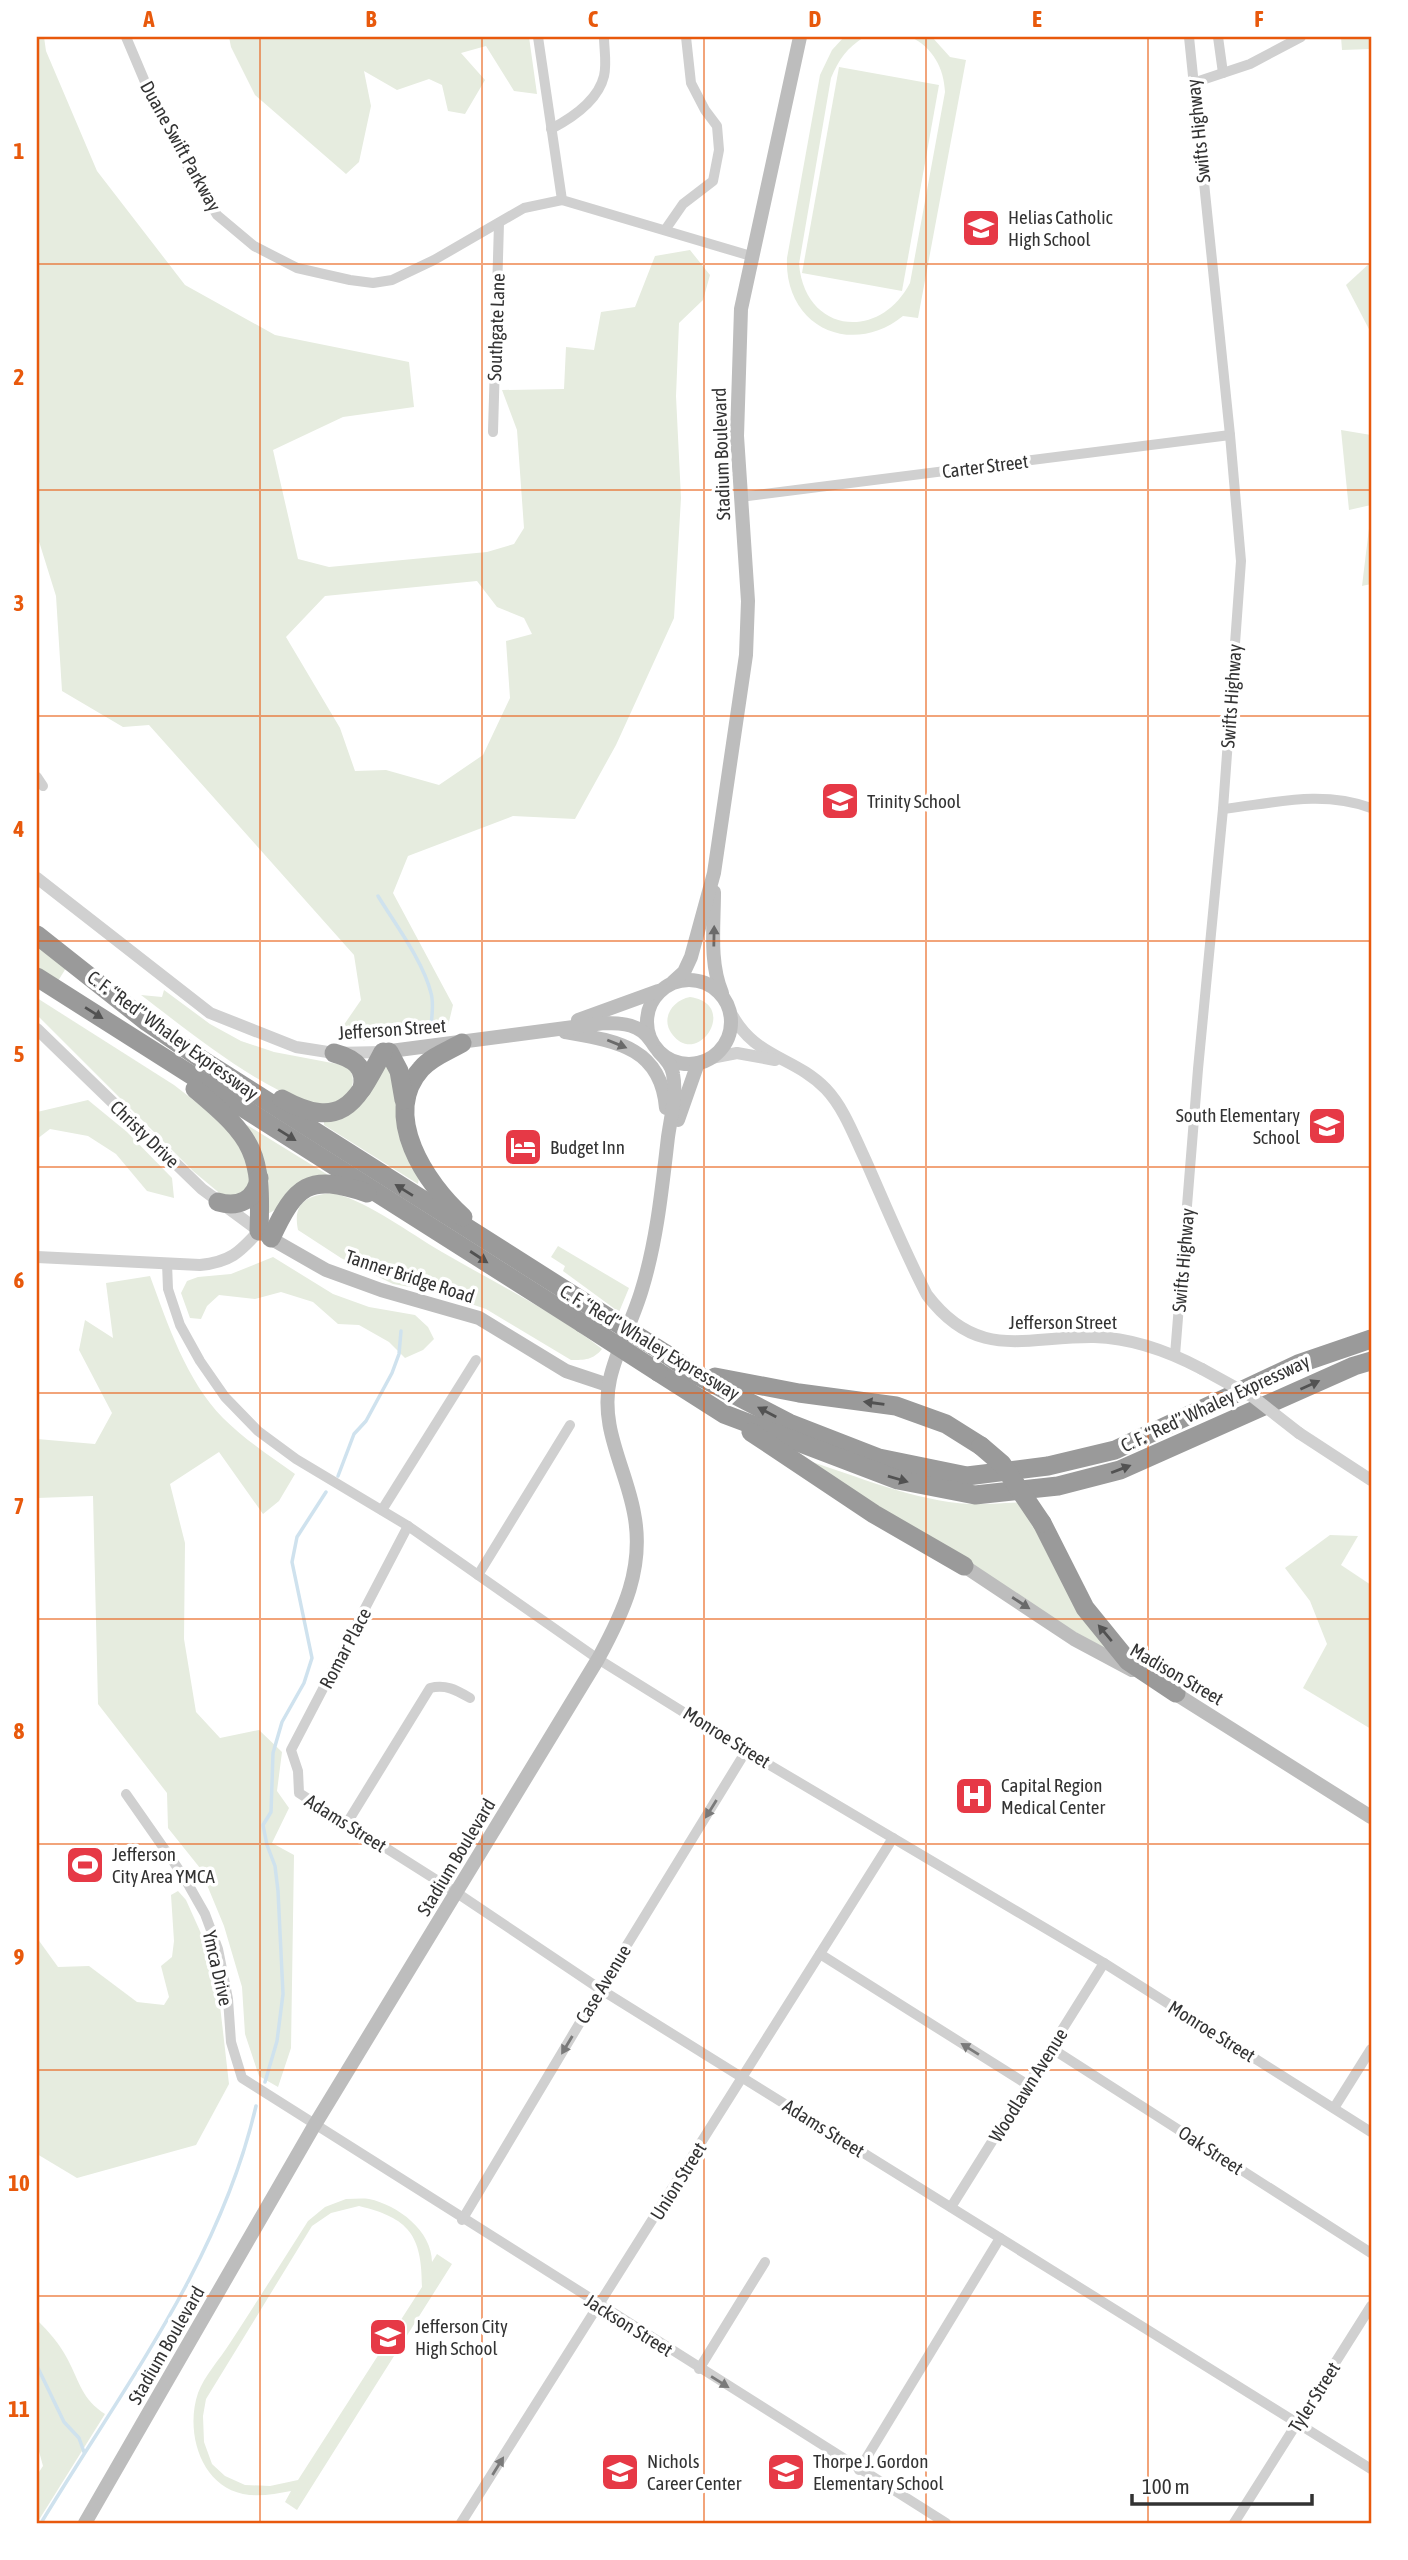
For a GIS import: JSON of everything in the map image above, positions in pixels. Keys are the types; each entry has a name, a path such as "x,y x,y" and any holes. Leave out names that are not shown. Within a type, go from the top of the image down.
{"highway":[{"name":"C. F. “Red” Whaley Expressway","path":"37,935 147,1022 503,1252 589,1316"},
{"name":"C. F. “Red” Whaley Expressway","path":"37,977 390,1200 589,1316 662,1363 724,1414 898,1480 975,1495 1058,1486 1119,1470 1354,1366 1371,1361"},
{"path":"138,1041 220,1110 243,1135 255,1157 259,1174 265,1235"},
{"path":"404,1105 411,1084 423,1066 462,1043"},
{"path":"204,1061 313,1113 329,1113 353,1102 386,1052 398,1071 410,1137 429,1180 454,1208 503,1252"},
{"path":"334,1053 349,1056 357,1063 364,1080 362,1089"},
{"path":"218,1202 229,1205 246,1201 258,1186 259,1174"},
{"path":"265,1235 291,1199 308,1187 334,1184 390,1200"},
{"name":"C. F. “Red” Whaley Expressway","path":"662,1363 693,1373 789,1423 879,1458 967,1476 1048,1466 1115,1450 1298,1364 1371,1339"},
{"path":"693,1373 799,1393 896,1406 946,1424 981,1446 1002,1464 1042,1523 1085,1608 1128,1661 1175,1693"},
{"path":"724,1414 874,1514 964,1566"}],"main road":[{"name":"Stadium Boulevard","path":"714,873 746,655 748,601 737,436 741,309 800,37"},
{"path":"714,873 713,961 716,979 731,1023 729,1037 721,1049 704,1061 684,1064 670,1060 655,1046 647,1027 647,1013 652,1000 684,972 691,957 714,873"},
{"path":"550,1030 687,979 701,981 713,987 726,1003"},
{"path":"550,1030 621,1023 638,1027 645,1032 673,1070 665,1161"},
{"path":"550,1030 612,1041 626,1047 654,1067 661,1077 665,1092 668,1137"},
{"name":"Jefferson Street","path":"386,1052 550,1030"},
{"path":"665,1161 704,1061"},
{"name":"Stadium Boulevard","path":"85,2523 314,2126 598,1659 633,1585 637,1540 634,1512 612,1444 608,1417 608,1385 615,1357 635,1309 652,1252 665,1161"},
{"name":"Tanner Bridge Road","path":"265,1235 326,1270 381,1290 479,1318 566,1371 608,1385"},
{"name":"Madison Street","path":"964,1566 1074,1639 1175,1693 1371,1817"}],"street":[{"name":"Duane Swift Parkway","path":"126,37 148,89 217,215 254,246 297,268 350,280 392,280 434,260 524,208 562,200 751,256"},
{"path":"538,37 562,200"},
{"path":"551,129 572,118 592,97 604,76 604,37"},
{"path":"665,230 683,204 713,181 719,150 717,126 691,83 686,37"},
{"name":"Swifts Highway","path":"1175,1355 1198,1069 1223,809 1241,561 1189,37"},
{"path":"1218,37 1223,73"},
{"path":"1193,83 1250,64 1301,37"},
{"name":"Southgate Lane","path":"493,432 499,223"},
{"name":"Carter Street","path":"740,497 1230,435"},
{"path":"1223,809 1322,797 1349,800 1371,808"},
{"name":"Jefferson Street","path":"37,878 210,1013 296,1047 334,1053 386,1052"},
{"name":"Jefferson Street","path":"726,1003 736,1023 750,1041 813,1078 834,1100 851,1128 928,1295 940,1312 959,1326 1004,1342 1094,1337 1135,1342 1175,1355 1253,1397 1299,1433 1371,1480"},
{"name":"Christy Drive","path":"37,1029 202,1189 265,1235"},
{"path":"704,1061 737,1053 785,1062"},
{"path":"37,1257 200,1265 227,1260 265,1235"},
{"name":"Monroe Street","path":"167,1263 169,1289 180,1325 200,1362 225,1397 258,1431 296,1458 408,1526 598,1659 746,1751 1104,1963 1371,2133"},
{"path":"382,1510 476,1360"},
{"path":"478,1575 570,1425"},
{"name":"Romar Place","path":"298,1771 291,1750 408,1526"},
{"path":"347,1823 430,1688 451,1688 470,1698"},
{"name":"Case Avenue","path":"463,2220 746,1751"},
{"name":"Adams Street","path":"298,1771 299,1794 600,1989 1371,2469"},
{"name":"Ymca Drive","path":"126,1794 184,1877 205,1914 218,1949 228,1999 231,2042 242,2078 314,2126"},
{"name":"Union Street","path":"461,2523 893,1838"},
{"path":"820,1954 1028,2085"},
{"name":"Woodlawn Avenue","path":"951,2207 1104,1963"},
{"name":"Oak Street","path":"1051,2048 1371,2253"},
{"path":"1334,2108 1371,2049"},
{"name":"Jackson Street","path":"314,2126 946,2523"},
{"path":"859,2470 1000,2238"},
{"path":"699,2369 765,2262"},
{"name":"Tyler Street","path":"1234,2523 1371,2306"}],"shaded area":[{"path":"37,37 44,37 46,51 97,171 185,285 275,335 409,362 414,407 343,417 273,450 298,559 329,567 487,552 514,544 524,528 517,430 502,390 564,389 566,347 594,350 601,312 635,307 655,256 690,250 710,275 703,300 679,323 676,396 681,498 674,618 616,745 575,819 513,816 408,856 393,893 453,1005 448,1026 362,1041 339,1032 361,1000 354,955 149,725 123,727 62,691 56,596 37,535","holes":["477,581 497,607 524,618 532,634 506,641 510,698 483,755 439,785 386,770 355,771 340,728 286,637 325,596"]},
{"path":"229,37 529,37 537,94 514,91 486,46 461,53 485,80 465,114 448,111 442,85 429,79 397,90 364,71 371,106 359,162 346,174 255,95 231,47"},
{"path":"844,37 864,37 844,54 831,78 799,264 804,287 815,304 829,316 845,322 863,321 880,315 897,302 910,283 945,92 936,60 925,47 911,37 932,37 950,57 966,60 918,318 903,316 883,328 863,334 843,334 824,328 809,317 797,302 789,282 787,258 820,75 832,50"},
{"path":"1341,37 1371,37 1371,49 1342,50"},
{"path":"839,67 939,85 902,291 802,273"},
{"path":"1371,262 1371,333 1346,285"},
{"path":"1341,430 1371,435 1371,505 1349,510"},
{"path":"1371,512 1371,584 1362,586"},
{"path":"37,946 66,968 58,981 37,967"},
{"path":"164,990 210,1024 241,1041 274,1052 348,1066 353,1078 350,1091 340,1100 320,1104 300,1100 259,1080 141,995 162,997"},
{"path":"690,997 705,1002 712,1011 713,1021 702,1040 693,1044 682,1043 672,1034 667,1022 674,1006"},
{"path":"37,998 174,1085 205,1109 232,1135 255,1174 246,1194 223,1196 193,1171 37,1015"},
{"path":"389,1066 419,1178 418,1184 324,1125 324,1122 382,1067"},
{"path":"88,1100 127,1132 172,1178 174,1198 147,1191 116,1154 88,1136 50,1129 37,1139 37,1112"},
{"path":"247,1125 333,1178 264,1216"},
{"path":"334,1193 376,1211 544,1310 602,1349 588,1359 571,1360 486,1309 432,1291 393,1284 341,1258 298,1230 298,1212 304,1201"},
{"path":"558,1246 629,1288 619,1312 563,1271 565,1266 551,1257"},
{"path":"273,1257 333,1294 369,1307 415,1315 428,1327 434,1339 423,1350 405,1358 389,1342 359,1325 338,1324 313,1302 281,1292 255,1299 219,1295 207,1306 201,1319 190,1318 181,1293 187,1281 198,1277 231,1274"},
{"path":"150,1276 179,1351 210,1403 240,1433 295,1474 279,1501 263,1514 219,1452 170,1484 185,1543 184,1639 196,1712 220,1738 259,1730 282,1752 277,1791 289,1808 272,1843 294,1855 291,2048 278,2087 259,2076 245,2034 242,1987 224,1926 200,1868 168,1828 167,1793 98,1704 93,1496 37,1498 37,1439 95,1444 112,1413 79,1350 85,1320 113,1338 106,1283"},
{"path":"803,1459 928,1498 970,1504 1025,1502 1103,1640 1107,1652"},
{"path":"1330,1535 1358,1536 1341,1565 1371,1585 1371,1729 1303,1688 1327,1644 1310,1601 1285,1568"},
{"path":"178,1891 186,1900 204,1940 218,1988 229,2084 196,2145 77,2178 37,2154 37,1938 58,1967 89,1966 137,2002 164,2005 169,1997 161,1966 172,1957 174,1941 171,1895"},
{"path":"346,2199 380,2202 402,2213 420,2230 426,2240 432,2262 437,2254 452,2264 297,2510 285,2502 291,2491 261,2495 243,2494 228,2489 216,2480 206,2468 195,2439 194,2408 208,2374 308,2221 325,2207","holes":["359,2206 390,2216 409,2232 419,2254 422,2287 298,2480 270,2486 245,2485 225,2476 212,2464 204,2442 203,2416 206,2399 312,2226 331,2213"]},
{"path":"37,2320 61,2349 86,2396 105,2414 37,2523 37,2475 43,2466 37,2444"}],"waterway":[{"path":"378,896 427,981 432,1001 431,1026"},
{"path":"338,1476 354,1434 366,1421 392,1373 399,1354 401,1331"},
{"path":"265,2082 277,2041 283,1994 278,1891 275,1866 263,1825 271,1812 273,1753 282,1722 304,1683 312,1658 292,1562 297,1537 326,1492"},
{"path":"41,2523 135,2373 194,2271 219,2218 240,2163 256,2106"},
{"path":"37,2366 64,2422 79,2438 84,2452"}],"place":[{"name":"Helias Catholic High School","path":"981,228"},
{"name":"Trinity School","path":"840,801"},
{"name":"South Elementary School","path":"1327,1126"},
{"name":"Budget Inn","path":"523,1147"},
{"name":"Capital Region Medical Center","path":"974,1796"},
{"name":"Jefferson City Area YMCA","path":"85,1865"},
{"name":"Jefferson City High School","path":"388,2337"},
{"name":"Nichols Career Center","path":"620,2472"},
{"name":"Thorpe J. Gordon Elementary School","path":"786,2472"}]}
